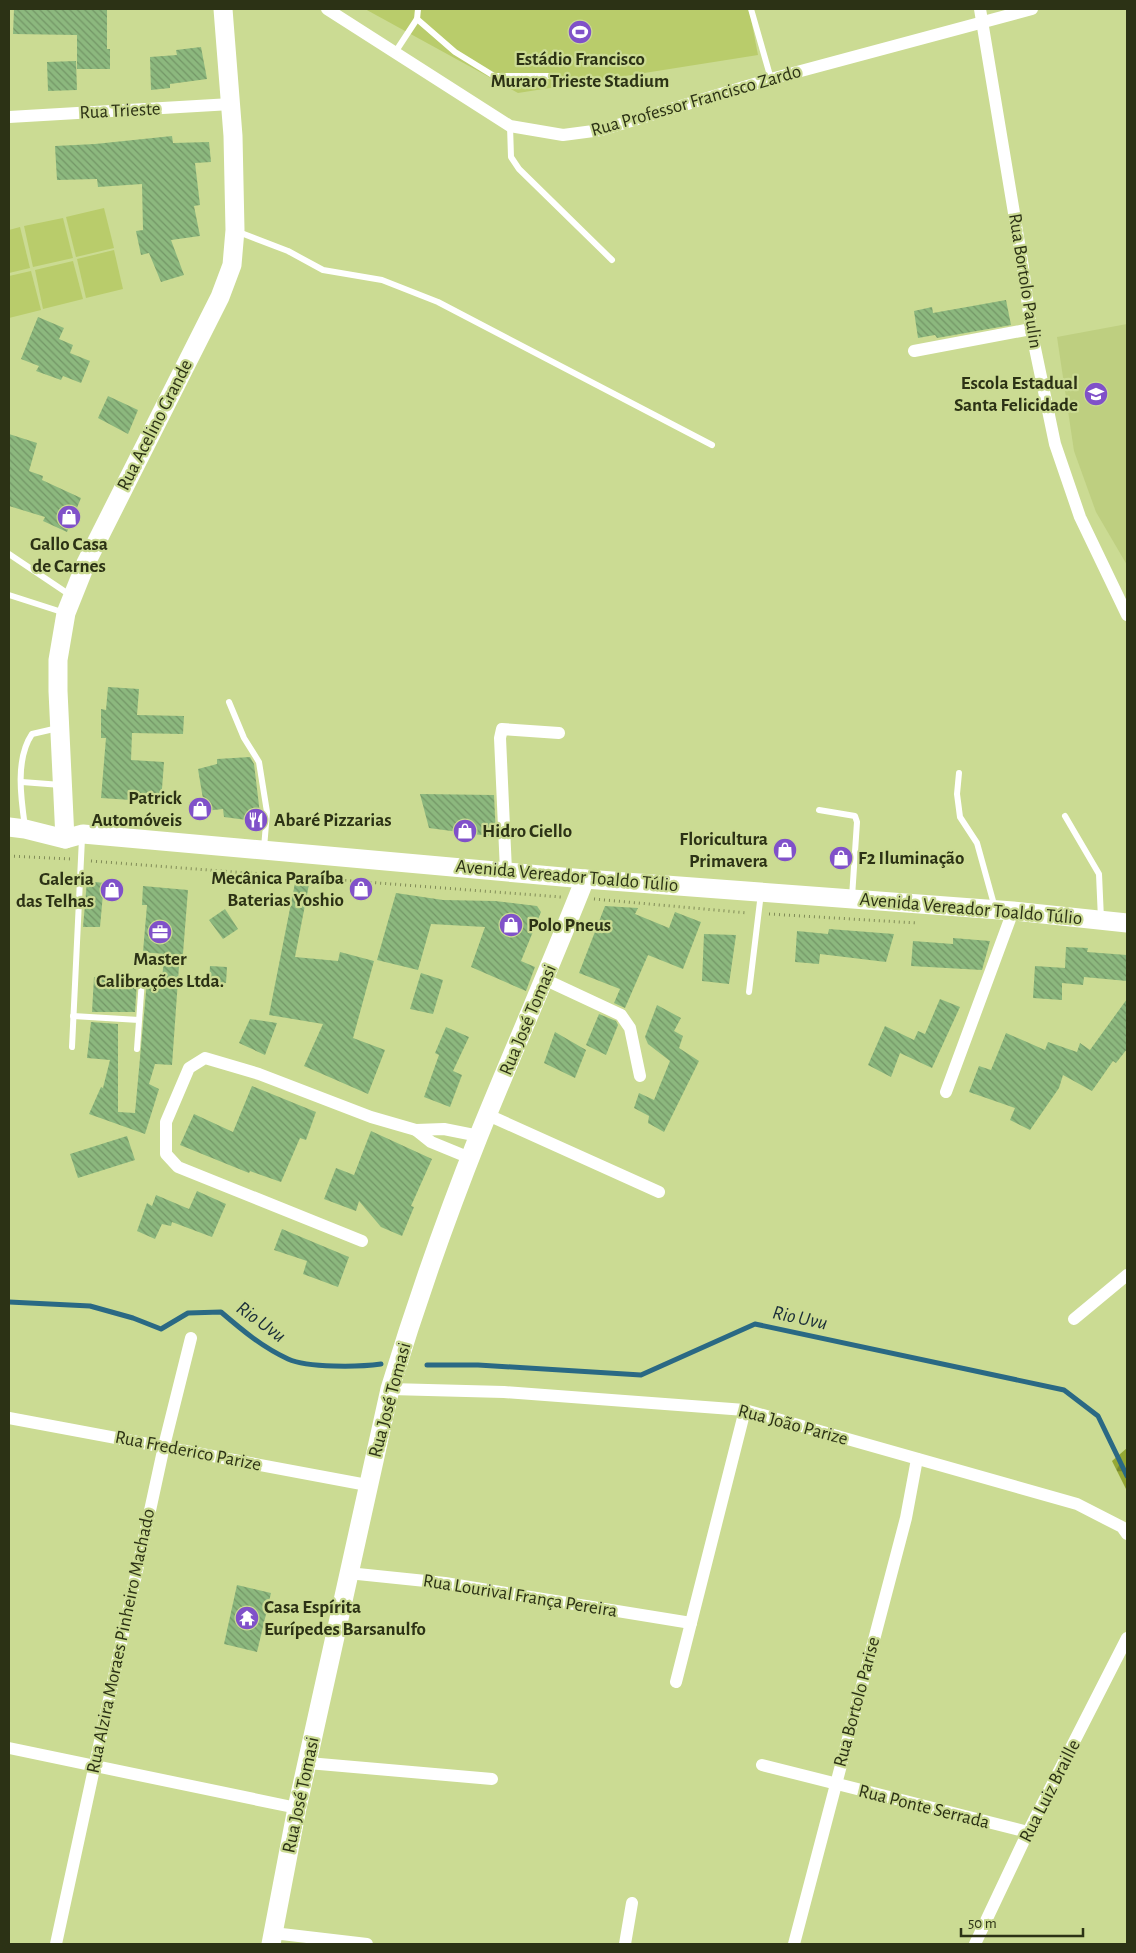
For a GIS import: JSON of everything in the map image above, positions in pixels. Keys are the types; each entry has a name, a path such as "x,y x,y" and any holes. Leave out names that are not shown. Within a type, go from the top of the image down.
{"street":[{"name":"Rua Acelino Grande","path":"74,836 62,785 59,728 58,660 69,605 220,297 232,265 235,230 231,104 222,9"},
{"name":"Rua Professor Francisco Zardo","path":"327,9 396,51 510,126 563,135 601,130 771,79 1032,9"},
{"name":"Rua Bortolo Paulin","path":"980,9 984,22 1031,329 1055,444 1080,517 1127,615"},
{"name":"Rua Trieste","path":"9,117 231,104"},
{"path":"914,351 1031,329"},
{"path":"506,870 500,738 502,729 559,733"},
{"name":"Avenida Vereador Toaldo Túlio","path":"17,828 74,836 264,849 506,870 585,879 1004,910 1127,923"},
{"name":"Rua José Tomasi","path":"272,1939 297,1808 367,1485 390,1389 404,1343 470,1158 546,980 585,879"},
{"path":"946,1092 1004,910"},
{"path":"546,980 621,1015 630,1028 640,1076"},
{"path":"362,1241 178,1168 166,1154 166,1122 189,1068 204,1058 259,1074 371,1117 416,1130 444,1129 479,1136"},
{"path":"488,1114 659,1192"},
{"path":"416,1130 431,1142 470,1158"},
{"path":"1074,1319 1127,1275"},
{"name":"Rua Alzira Moraes Pinheiro Machado","path":"56,1944 164,1446 191,1338"},
{"name":"Rua João Parize","path":"390,1389 504,1392 745,1410 1077,1504 1125,1531"},
{"path":"676,1682 745,1410"},
{"name":"Rua Frederico Parize","path":"9,1418 367,1485"},
{"name":"Rua Bortolo Parise","path":"794,1944 906,1518 917,1459"},
{"name":"Rua Lourival França Pereira","path":"348,1573 445,1583 691,1623"},
{"name":"Rua Luiz Braille","path":"975,1944 1028,1832 1127,1638"},
{"path":"9,1748 94,1764 297,1808"},
{"path":"308,1763 492,1779"},
{"name":"Rua Ponte Serrada","path":"762,1765 835,1785 1028,1832"},
{"path":"625,1944 632,1903"},
{"path":"272,1939 367,1944"}],"lane":[{"path":"396,51 417,19 418,9"},
{"path":"751,9 771,79"},
{"path":"417,19 455,52 494,76 552,76"},
{"path":"510,126 511,157 519,169 612,260"},
{"path":"235,230 288,250 323,270 382,280 438,302 712,445"},
{"path":"9,554 69,605"},
{"path":"9,595 69,605"},
{"path":"228,702 244,738 259,762 267,812 264,849"},
{"path":"17,828 26,743 32,734 59,728"},
{"path":"960,773 957,794 960,817 976,843 1004,910"},
{"path":"22,782 62,785"},
{"path":"819,810 849,814 854,816 857,822 852,899"},
{"path":"1065,816 1099,874 1101,920"},
{"path":"72,1047 81,860 74,836"},
{"path":"749,992 762,892"},
{"path":"137,1049 142,980"},
{"path":"74,1016 139,1020"}],"path":[{"path":"9,856 577,898 759,914 918,923"}],"shaded area":[{"name":"Estádio Francisco Muraro Trieste Stadium","path":"365,9 749,9 758,55 518,93"},
{"path":"104,208 114,248 76,257 66,217"},
{"path":"63,218 73,258 33,267 24,226"},
{"path":"20,227 30,268 9,273 9,230"},
{"path":"114,250 123,289 86,298 77,259"},
{"path":"73,261 83,299 43,309 35,270"},
{"path":"31,271 41,310 9,318 9,276"},
{"name":"Escola Estadual Santa Felicidade","path":"1127,324 1127,565 1096,512 1074,451 1057,337"}],"green space":[{"path":"1127,1448 1127,1491 1112,1461"}],"building":[{"path":"14,9 107,9 107,49 110,49 110,69 77,69 77,35 13,34"},
{"path":"201,47 207,79 170,84 170,88 151,90 150,57 177,55 176,50"},
{"path":"76,61 77,90 48,91 47,62"},
{"path":"172,136 173,143 209,142 211,162 195,163 200,205 194,206 200,236 171,240 184,275 161,282 149,253 141,255 136,231 143,230 142,184 98,187 97,179 57,180 55,146"},
{"path":"1006,300 1011,325 937,338 935,335 918,338 914,311 932,307 933,313"},
{"path":"38,317 64,328 59,339 73,345 70,353 90,361 81,383 63,376 61,380 36,371 39,366 21,359"},
{"path":"108,396 138,410 128,434 98,418"},
{"path":"9,434 37,443 29,471 43,476 42,480 81,498 67,532 43,521 45,517 9,506"},
{"path":"108,687 139,689 137,715 184,716 183,734 132,733 131,760 164,762 161,802 101,798 106,738 101,738 101,709 106,710"},
{"path":"250,757 254,764 261,822 224,817 223,809 205,811 198,769 217,764 217,759"},
{"path":"420,794 494,795 496,837 429,828"},
{"path":"296,878 310,879 295,957 338,961 340,952 374,961 353,1038 385,1050 368,1094 304,1066 323,1024 269,1015"},
{"path":"87,881 104,883 100,927 83,927"},
{"path":"143,886 188,890 182,966 179,966 172,1065 155,1064 149,1084 159,1089 145,1134 89,1114 101,1087 103,1088 110,1060 87,1058 91,1022 118,1024 118,1112 135,1113 147,981 162,982 164,954 143,952 147,905 142,905"},
{"path":"396,893 443,900 495,901 537,906 541,912 521,961 535,967 526,991 471,967 485,927 431,924 418,970 377,960"},
{"path":"605,906 638,908 635,914 669,928 675,912 701,922 683,969 648,955 625,1008 614,1003 620,989 579,973"},
{"path":"225,909 238,929 223,939 209,920"},
{"path":"829,929 894,934 886,962 820,954 819,964 795,962 797,931 828,934"},
{"path":"704,934 736,935 729,984 702,981"},
{"path":"953,938 990,941 982,970 911,966 913,941 953,944"},
{"path":"1066,947 1088,948 1087,952 1127,955 1127,981 1084,977 1083,985 1062,983 1062,1000 1033,998 1035,966 1065,968"},
{"path":"210,966 227,967 226,983 209,982"},
{"path":"421,973 443,980 433,1014 410,1009"},
{"path":"94,977 137,981 135,1012 92,1012"},
{"path":"940,999 960,1007 932,1068 900,1053 891,1077 868,1065 885,1026 914,1040 918,1031 925,1034"},
{"path":"1127,999 1127,1049 1116,1063 1113,1061 1092,1091 1063,1075 1059,1088 1030,1130 1010,1120 1015,1108 969,1092 979,1066 991,1070 1006,1033 1045,1050 1048,1042 1077,1052 1080,1043 1090,1050"},
{"path":"657,1005 681,1018 674,1031 683,1036 679,1048 699,1061 664,1132 648,1123 649,1116 634,1108 639,1093 654,1100 670,1061 648,1044 645,1037"},
{"path":"599,1014 616,1021 618,1025 606,1055 586,1045"},
{"path":"250,1019 277,1023 265,1055 239,1043"},
{"path":"446,1027 469,1037 453,1071 462,1075 450,1107 424,1097 439,1055 435,1053"},
{"path":"555,1032 586,1050 575,1078 544,1063"},
{"path":"252,1086 316,1112 306,1140 300,1138 281,1182 250,1171 249,1173 180,1145 194,1114 233,1132"},
{"path":"371,1131 432,1159 411,1206 414,1207 402,1236 381,1227 359,1201 356,1211 324,1199 336,1168 354,1175"},
{"path":"127,1136 135,1160 78,1178 70,1154"},
{"path":"197,1191 226,1204 212,1237 172,1222 171,1226 162,1224 155,1239 137,1231 147,1203 152,1206 156,1195 189,1209"},
{"path":"282,1229 349,1257 338,1287 303,1274 307,1261 274,1250"},
{"name":"Casa Espírita Eurípedes Barsanulfo","path":"237,1585 271,1593 257,1652 224,1644"}],"waterway":[{"name":"Rio Uvu","path":"9,1302 90,1306 133,1318 161,1329 188,1313 221,1312 261,1344 297,1362 334,1366 381,1364"},
{"name":"Rio Uvu","path":"427,1365 478,1365 641,1375 755,1324 1064,1390 1098,1416 1127,1476"}],"place":[{"name":"Estádio Francisco Muraro Trieste Stadium","path":"580,32"},
{"name":"Escola Estadual Santa Felicidade","path":"1096,394"},
{"name":"Gallo Casa de Carnes","path":"69,517"},
{"name":"Patrick Automóveis","path":"200,809"},
{"name":"Abaré Pizzarias","path":"256,820"},
{"name":"Hidro Ciello","path":"465,831"},
{"name":"Floricultura Primavera","path":"785,850"},
{"name":"F2 Iluminação","path":"841,858"},
{"name":"Mecânica Paraíba Baterias Yoshio","path":"361,889"},
{"name":"Galeria das Telhas","path":"112,890"},
{"name":"Polo Pneus","path":"511,925"},
{"name":"Master Calibrações Ltda.","path":"160,932"},
{"name":"Casa Espírita Eurípedes Barsanulfo","path":"247,1618"}]}
